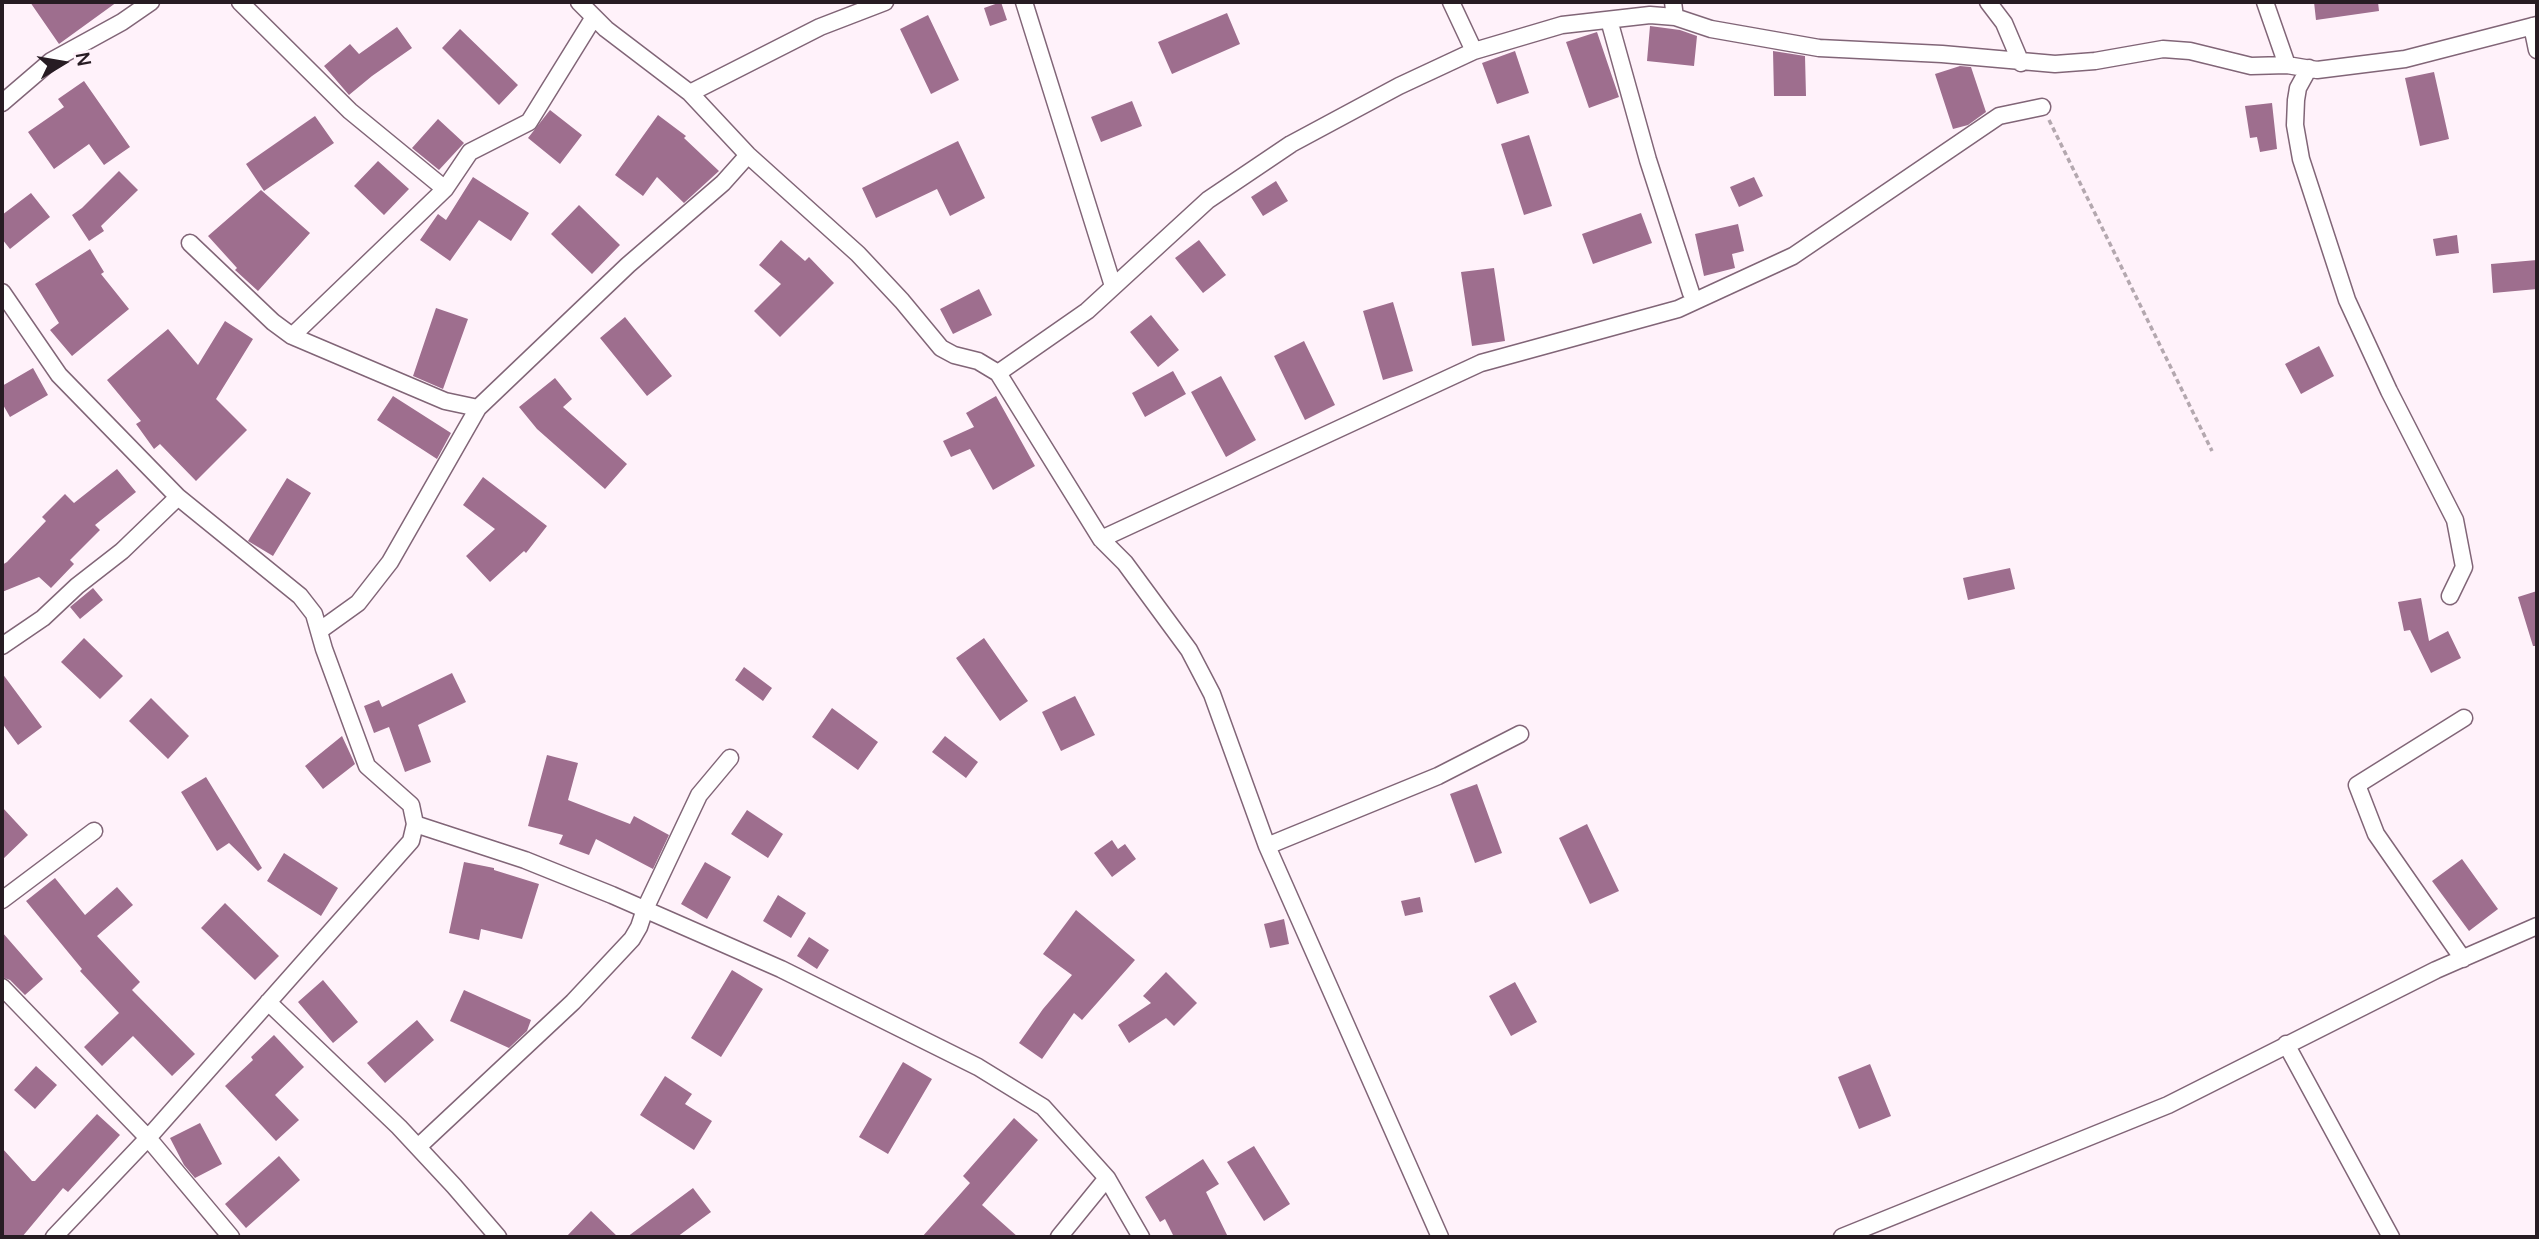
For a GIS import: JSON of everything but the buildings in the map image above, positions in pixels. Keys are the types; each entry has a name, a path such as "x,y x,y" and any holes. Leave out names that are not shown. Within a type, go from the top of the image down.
{"street":[{"path":"2,103 51,61 122,22 151,2"},
{"path":"240,2 350,111 445,189"},
{"path":"579,2 606,29 690,93 748,155 858,254 941,348 954,355 978,360 998,373 1101,539 1125,563 1195,661 1212,694 1267,846 1440,1237"},
{"path":"690,93 820,27 885,2"},
{"path":"1024,2 1113,286"},
{"path":"1451,2 1474,51"},
{"path":"1988,2 2004,23 2021,63"},
{"path":"2265,2 2287,65"},
{"path":"998,373 1087,312 1208,200 1291,144 1399,86 1474,51 1562,26 1650,15 1674,9 1711,29 1819,48 1942,54 2054,64 2095,61 2163,49 2190,51 2251,66 2287,65 2317,70 2405,59 2535,26 2537,50"},
{"path":"292,336 445,189 470,152 529,122 594,17"},
{"path":"1609,20 1648,160 1691,293"},
{"path":"2309,68 2298,88 2296,100 2295,125 2301,159 2347,300 2389,391 2455,520 2464,566 2450,596"},
{"path":"1101,539 1481,363 1678,309 1793,256 1999,116 2042,107"},
{"path":"319,631 358,603 383,572 478,408 628,265 723,183 748,155"},
{"path":"190,243 273,323 292,336 444,401 478,408"},
{"path":"2,292 59,375 178,497 300,596 314,614 367,766 411,805 415,824 411,841 148,1138 54,1237"},
{"path":"4,639 43,618 77,586 122,551 178,497"},
{"path":"2463,958 2376,834 2357,785 2464,718"},
{"path":"1267,846 1438,776 1520,734"},
{"path":"418,1147 573,1002 632,939 699,795 730,758"},
{"path":"415,824 525,860 645,909 781,969 978,1068 1043,1107 1107,1178 1141,1237"},
{"path":"2,900 94,831"},
{"path":"1842,1237 2168,1105 2463,958 2537,926"},
{"path":"2,987 148,1138 230,1237"},
{"path":"268,1002 418,1147 498,1237"},
{"path":"2286,1044 2391,1237"},
{"path":"1059,1237 1107,1178"}],"path":[{"path":"2042,107 2212,451"}]}
